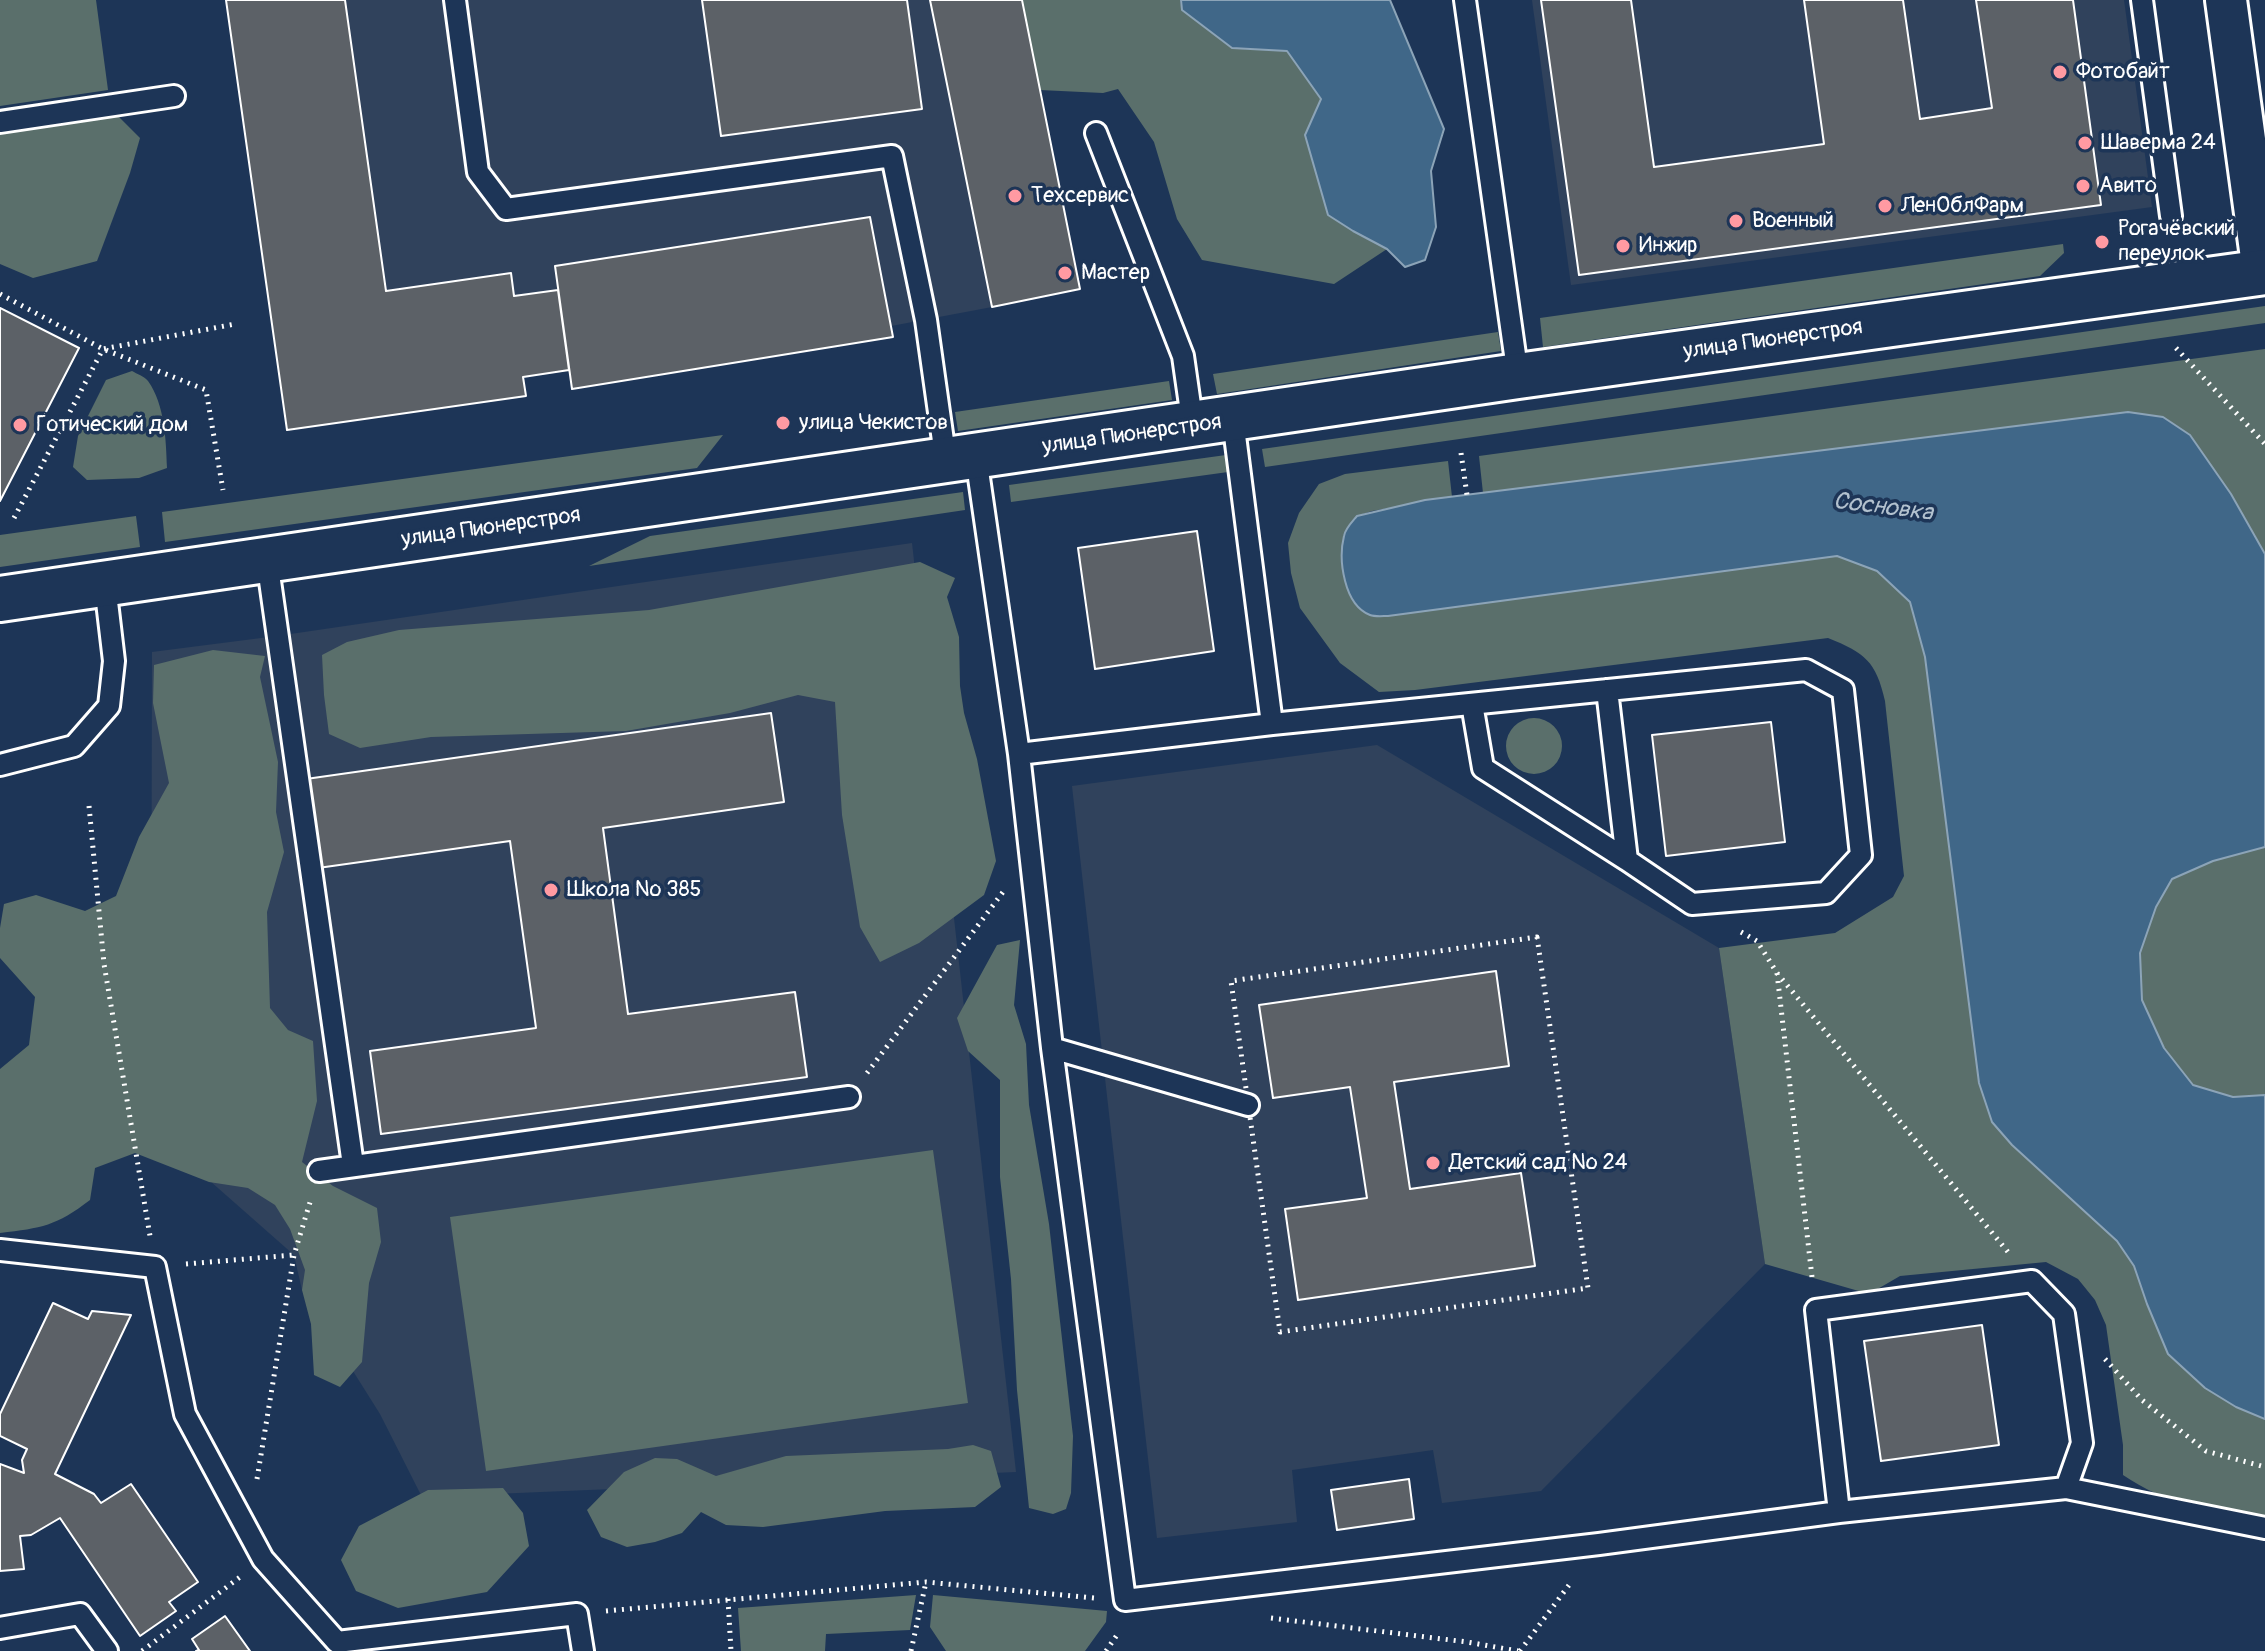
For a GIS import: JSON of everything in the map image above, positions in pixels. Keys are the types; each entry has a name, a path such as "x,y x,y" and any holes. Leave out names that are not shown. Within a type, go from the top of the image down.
{"street":[{"path":"2226,0 2264,272"},
{"name":"улица Пионерстроя","path":"0,599 1518,376 2264,272"}],"lane":[{"path":"455,0 478,172 506,209 892,156 926,320 961,459 1019,754 1052,1048 1125,1600 1599,1544 1839,1512 2066,1488 2265,1528"},
{"path":"1465,0 1518,376"},
{"path":"2142,0 2171,216"},
{"path":"0,122 174,96"},
{"path":"1096,133 1183,356 1213,423 1272,724"},
{"path":"267,560 353,1165"},
{"path":"0,765 74,746 109,706 114,661 105,585"},
{"path":"1019,754 1272,724 1806,670 1843,690 1861,855 1826,893 1692,904 1483,768 1472,704"},
{"path":"1607,690 1627,860"},
{"path":"1052,1048 1248,1105"},
{"path":"319,1171 849,1097"},
{"path":"0,1250 155,1267 185,1414 263,1559 337,1642 577,1614 583,1651"},
{"path":"1839,1512 1816,1310 2032,1281 2064,1314 2082,1443 2066,1488"},
{"path":"0,1628 80,1614 107,1651"}],"path":[{"path":"0,294 103,349 206,390 223,490"},
{"path":"103,349 235,324"},
{"path":"2176,348 2265,444"},
{"path":"14,518 103,349"},
{"path":"1461,453 1467,495"},
{"path":"89,806 104,964 155,1267 294,1255"},
{"path":"849,1097 1030,856"},
{"path":"1692,904 1757,941 1777,973 2032,1281"},
{"path":"1537,937 1588,1288 1280,1332 1248,1105 1231,981 1537,937"},
{"path":"1777,973 1816,1310"},
{"path":"256,1486 294,1255 319,1171"},
{"path":"2064,1314 2142,1400 2206,1451 2265,1467"},
{"path":"1265,1618 1519,1651 1599,1544"},
{"path":"142,1651 263,1559"},
{"path":"911,1651 926,1582"},
{"path":"577,1614 926,1582 1125,1600"},
{"path":"728,1599 731,1651"}],"shaded area":[{"path":"226,0 930,0 992,307 891,326 892,337 572,389 569,371 524,377 526,396 287,430"},
{"path":"1532,0 2124,0 2152,207 1571,285"},
{"name":"Школа № 385","path":"912,543 1016,1472 422,1497 380,1414 302,1290 294,1255 151,1129 152,652"},
{"name":"Детский сад № 24","path":"1377,745 1719,948 1765,1264 1541,1491 1442,1503 1433,1450 1292,1470 1297,1522 1157,1538 1072,786"}],"green space":[{"path":"0,0 96,0 108,90 0,106"},
{"path":"1022,0 1180,0 1182,10 1243,49 1287,51 1321,99 1328,215 1387,249 1334,284 1202,260 1177,219 1154,142 1118,89 1103,93 1040,90"},
{"path":"117,115 140,138 97,261 33,278 0,264 0,134"},
{"path":"2063,244 2064,253 2040,276 1543,347 1540,318"},
{"path":"2265,306 2265,323 1265,467 1262,449"},
{"path":"1498,332 1501,351 1217,394 1213,374"},
{"path":"2265,349 2265,554 2231,494 2163,417 2128,412 1483,493 1479,456"},
{"path":"132,371 148,381 158,401 164,423 167,468 139,478 87,480 73,467 78,436 106,380"},
{"path":"1169,381 1172,400 958,431 955,412"},
{"path":"723,435 697,468 165,542 162,512"},
{"path":"1226,455 1228,472 1011,502 1009,485"},
{"path":"1448,461 1452,497 1357,516 1344,533 1342,550 1346,585 1388,616 1838,556 1877,571 1910,602 1925,657 1979,1083 1992,1122 2012,1145 2117,1241 2134,1266 2168,1354 2236,1407 2265,1419 2265,1517 2227,1514 2191,1506 2155,1493 2123,1475 2123,1445 2106,1325 2095,1300 2078,1279 2046,1262 1900,1276 1869,1294 1765,1264 1719,948 1835,933 1893,897 1904,876 1885,701 1878,676 1860,654 1828,638 1379,692 1340,663 1300,608 1291,573 1288,543 1299,513 1319,484 1345,474"},
{"path":"963,492 965,510 589,566 650,536"},
{"path":"136,516 140,547 0,567 0,535"},
{"path":"920,562 955,578 947,597 959,637 964,713 977,759 996,861 984,895 919,943 880,962 860,927 842,815 835,702 798,695 730,713 626,731 431,737 360,748 329,734 322,655 347,642 399,630 649,610"},
{"path":"213,650 265,656 260,677 278,762 276,812 284,852 267,912 270,1008 288,1030 313,1041 317,1101 302,1162 333,1186 377,1208 381,1242 369,1283 362,1362 340,1387 314,1375 311,1324 302,1290 305,1270 290,1229 275,1205 248,1188 209,1182 135,1153 95,1168 90,1200 58,1221 0,1233 0,1069 29,1045 35,997 0,958 4,904 36,895 85,911 116,896 139,837 169,783 153,703 154,665"},
{"path":"1534,718 1554,726 1562,746 1554,766 1534,774 1514,766 1506,746 1514,726"},
{"path":"2265,847 2265,1095 2233,1097 2193,1086 2164,1048 2142,1000 2140,953 2156,907 2172,879 2213,861"},
{"path":"1020,940 1014,1005 1026,1044 1029,1105 1049,1224 1073,1436 1071,1493 1066,1509 1053,1514 1029,1508 1000,1177 1000,1080 968,1051 957,1018 997,945"},
{"path":"933,1150 968,1403 486,1471 450,1217"},
{"path":"973,1445 991,1451 1001,1487 975,1507 885,1511 763,1527 726,1525 701,1512 682,1533 627,1547 601,1537 587,1510 624,1472 655,1458 677,1459 716,1476 786,1456 948,1449"},
{"path":"503,1488 523,1513 529,1546 487,1592 398,1608 356,1591 341,1560 359,1526 428,1490"},
{"path":"916,1595 910,1630 826,1634 825,1651 741,1651 738,1608"},
{"path":"933,1595 1107,1611 1106,1622 1085,1651 946,1651 930,1627"}],"water":[{"path":"1181,0 1390,0 1444,129 1431,171 1436,227 1425,260 1405,267 1387,249 1328,215 1305,135 1321,99 1287,51 1232,48 1182,10"},
{"name":"Сосновка","path":"2128,412 2163,417 2190,435 2231,494 2265,554 2265,847 2213,861 2172,879 2156,907 2140,953 2142,1000 2164,1048 2193,1085 2233,1097 2265,1095 2265,1419 2236,1407 2205,1388 2168,1354 2134,1266 2117,1241 2012,1145 1992,1122 1979,1083 1925,657 1910,602 1877,571 1837,556 1379,616 1361,610 1354,602 1343,569 1345,533 1357,516 1425,500"}],"building":[{"path":"226,0 345,0 386,291 511,273 514,296 558,290 569,370 523,377 526,396 287,430"},
{"path":"702,0 907,0 922,109 721,136"},
{"name":"Техсервис","path":"930,0 1022,0 1080,289 992,307"},
{"path":"1541,0 1631,0 1654,167 1824,144 1804,0 1903,0 1920,119 1992,108 1976,0 2073,0 2101,205 1579,275"},
{"path":"870,217 893,337 572,389 555,266"},
{"name":"Готический дом","path":"0,308 79,348 0,501"},
{"path":"1197,531 1214,651 1095,669 1078,548"},
{"path":"771,713 784,802 603,828 628,1014 795,992 807,1077 381,1134 370,1051 536,1028 510,841 318,868 306,779"},
{"path":"1771,722 1785,842 1666,856 1652,735"},
{"path":"1496,971 1509,1066 1394,1082 1410,1189 1521,1173 1535,1266 1298,1300 1285,1209 1367,1198 1350,1087 1273,1098 1259,1005"},
{"path":"53,1303 88,1319 92,1311 131,1315 55,1474 94,1494 101,1503 131,1484 198,1582 169,1602 176,1611 140,1636 60,1518 31,1535 20,1536 24,1569 0,1571 0,1464 24,1473 22,1460 27,1449 0,1436 0,1414"},
{"path":"1982,1325 1999,1445 1881,1461 1864,1341"},
{"path":"1409,1479 1414,1519 1337,1530 1331,1490"},
{"path":"225,1616 250,1651 196,1651 199,1650 192,1639"}],"place":[{"name":"Фотобайт","path":"2060,72"},
{"name":"Шаверма 24","path":"2085,143"},
{"name":"Авито","path":"2083,186"},
{"name":"Техсервис","path":"1015,196"},
{"name":"ЛенОблФарм","path":"1885,206"},
{"name":"Военный","path":"1736,221"},
{"name":"Рогачёвский переулок","path":"2102,242"},
{"name":"Инжир","path":"1623,246"},
{"name":"Мастер","path":"1065,273"},
{"name":"улица Чекистов","path":"783,423"},
{"name":"Готический дом","path":"20,425"},
{"name":"Школа № 385","path":"551,890"},
{"name":"Детский сад № 24","path":"1433,1163"}]}
